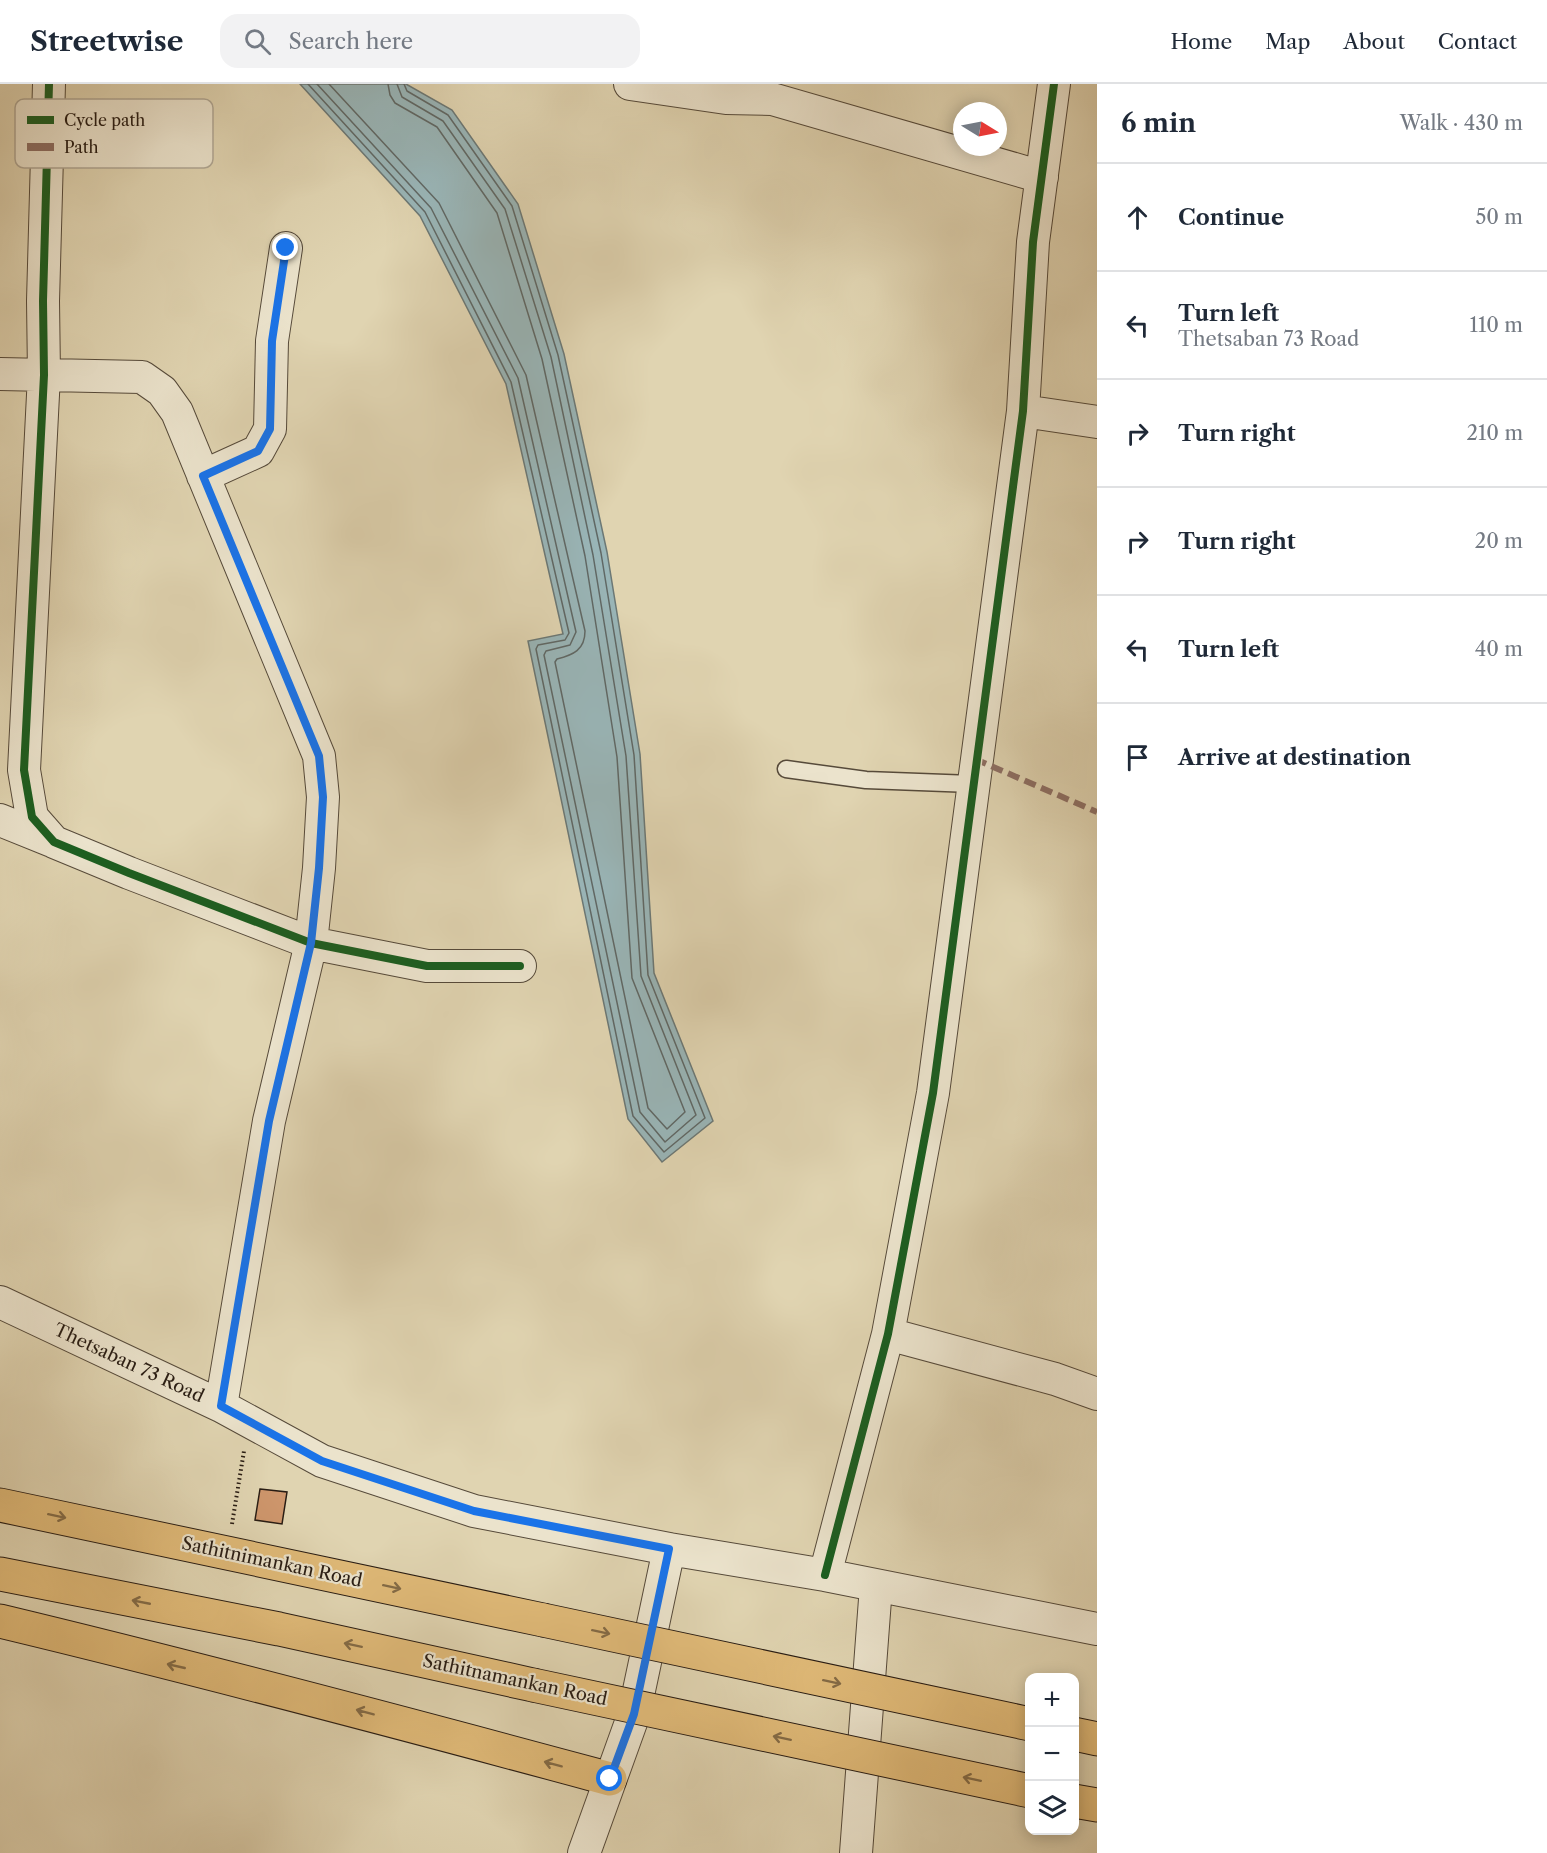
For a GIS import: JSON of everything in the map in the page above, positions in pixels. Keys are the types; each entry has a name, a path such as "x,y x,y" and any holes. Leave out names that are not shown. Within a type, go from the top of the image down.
{"main road":[{"name":"Sathitnimankan Road","path":"0,1505 1025,1723"},
{"name":"Sathitnamankan Road","path":"0,1574 279,1629 1025,1790"},
{"path":"0,1621 154,1661 278,1689 610,1779"},
{"path":"1079,1735 1097,1739"},
{"path":"1079,1802 1097,1805"}],"street":[{"path":"49,84 49,99"},
{"path":"630,84 726,98 772,99 1042,177"},
{"path":"825,1575 888,1334 933,1093 1023,411 1033,242 1054,84"},
{"path":"47,168 43,301 44,375 24,770 32,817 54,842"},
{"path":"203,476 258,451 270,429 272,341 286,248"},
{"path":"0,374 142,377 162,391 177,412 319,756 323,797 319,868 311,943 269,1121 221,1406"},
{"path":"1023,411 1097,422"},
{"path":"0,820 311,943 427,966 520,966"},
{"name":"Thetsaban 73 Road","path":"0,1302 221,1406 322,1461 474,1511 669,1549 825,1575 1097,1629"},
{"path":"888,1334 1055,1379 1097,1394"},
{"path":"584,1853 634,1714 669,1549"},
{"path":"856,1853 876,1586"}],"lane":[{"path":"786,769 866,780 972,784"}],"path":[{"path":"232,1522 249,1421"}],"water":[{"path":"300,84 406,84 452,110 518,204 564,354 607,552 640,754 654,973 713,1121 662,1162 628,1119 528,641 563,634 506,384 420,216"}],"building":[{"path":"260,1489 287,1492 282,1524 255,1520"}],"marked path":[{"path":"975,759 1097,812"}],"cycle path":[{"path":"49,84 49,99"},
{"path":"825,1575 888,1334 933,1093 1023,411 1033,242 1054,84"},
{"path":"47,168 43,301 44,375 24,770 32,817 54,842 311,943 427,966 520,966"}],"route":[{"path":"286,248 272,341 270,429 265,442 258,451 203,476 319,756 323,797 319,868 311,943 269,1121 221,1406 322,1461 474,1511 669,1549 634,1714 610,1779"}]}
